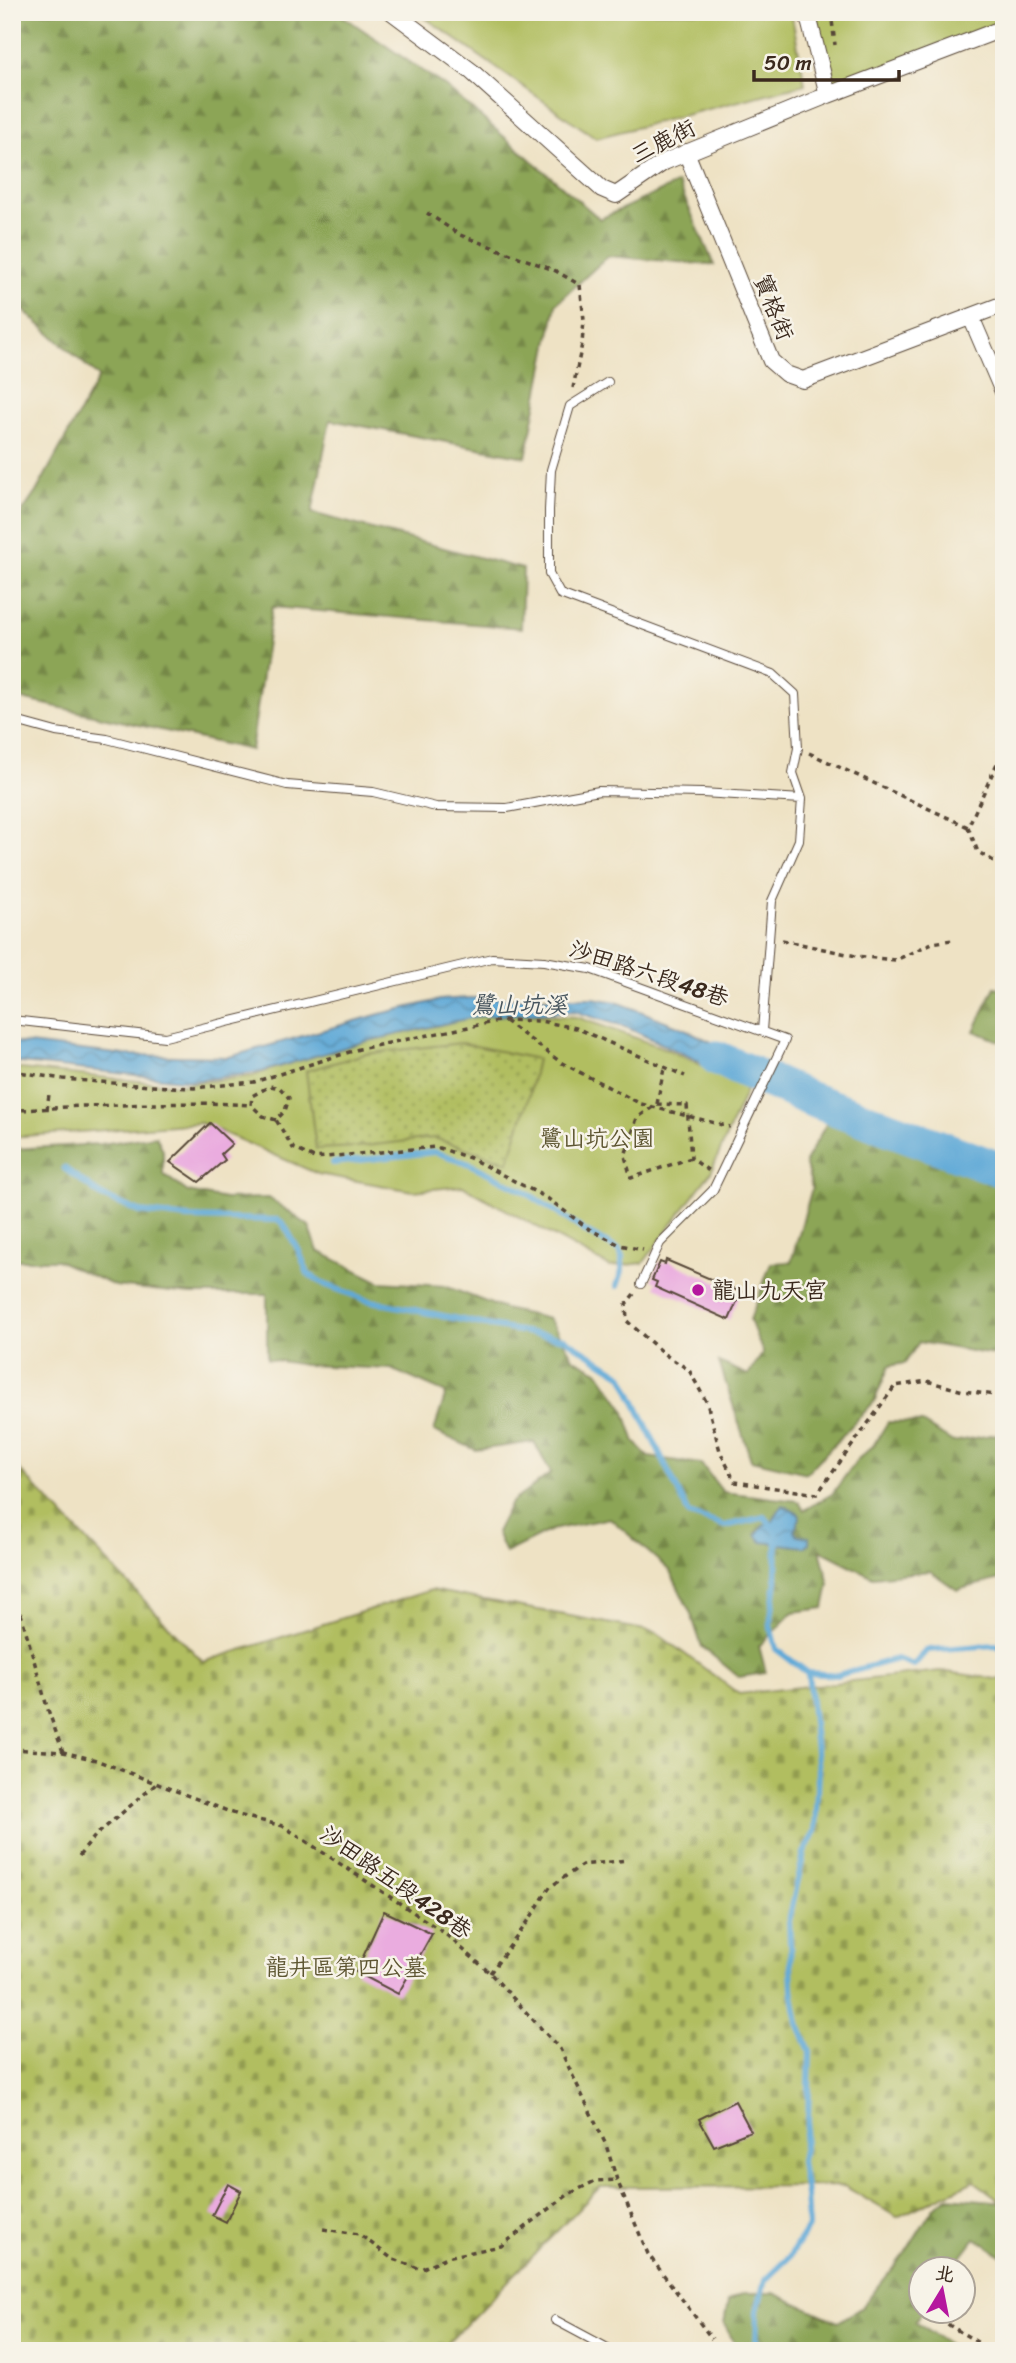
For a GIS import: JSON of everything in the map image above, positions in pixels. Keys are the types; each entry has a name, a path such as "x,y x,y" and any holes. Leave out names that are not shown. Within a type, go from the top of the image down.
{"street":[{"name":"三鹿街","path":"392,12 471,71 602,189 616,195 664,162 687,152 1004,28"},
{"path":"807,12 828,95"},
{"name":"寶格街","path":"687,152 771,361 786,374 803,380 1004,304"},
{"path":"971,317 1004,394"}],"lane":[{"path":"608,383 570,406 551,470 549,573 560,594 772,674 795,694 798,748 793,773 802,799 799,840 772,901 762,1031"},
{"path":"12,720 56,732 107,739 288,785 373,792 436,807 507,808 599,791 802,799"},
{"name":"沙田路六段48巷","path":"12,1020 165,1037 492,958 544,961 590,969 785,1040 713,1190 660,1243 641,1284"},
{"path":"555,2320 613,2351"}],"path":[{"path":"831,12 836,53"},
{"path":"428,213 460,235 556,271 580,285 582,344 567,417"},
{"path":"798,748 968,827 978,852 1004,867"},
{"path":"968,827 1004,748"},
{"path":"769,937 856,956 895,960 932,943 952,940"},
{"path":"502,1020 562,1063 641,1104 742,1130"},
{"path":"12,1071 63,1079 194,1088 259,1080 359,1049 502,1020 540,1021 576,1028 685,1076"},
{"path":"657,1104 665,1068"},
{"path":"259,1080 261,1090"},
{"path":"251,1105 252,1096 261,1090 271,1086 281,1088 289,1098 285,1111 275,1120"},
{"path":"47,1110 49,1094"},
{"path":"12,1110 210,1102 251,1105 263,1116 275,1120 293,1148 314,1158 436,1147 470,1158 547,1198 589,1229 620,1245 656,1253"},
{"path":"691,1158 631,1178 625,1156 637,1118 657,1104 687,1105 691,1158 719,1179"},
{"path":"641,1284 626,1304 627,1321 664,1354 689,1370 707,1403 720,1451 734,1482 817,1494 895,1386 927,1381 963,1391 1004,1396"},
{"path":"12,1595 22,1617 47,1707 63,1752"},
{"name":"沙田路五段428巷","path":"12,1749 63,1752 96,1760 238,1815 283,1826 443,1932 490,1973 560,2049 606,2145 617,2180 648,2254 718,2350"},
{"path":"79,1856 95,1836 156,1784"},
{"path":"490,1973 550,1887 582,1865 628,1860"},
{"path":"323,2229 359,2234 391,2258 421,2269 447,2257 501,2246 569,2194 595,2181 617,2180"},
{"path":"947,2324 992,2351"}],"green space":[{"path":"12,12 337,12 446,87 600,219 678,183 714,265 608,256 556,304 526,457 330,420 312,513 523,569 521,628 272,607 251,750 12,697 12,527 36,492 99,377 12,300"},
{"path":"417,12 791,12 805,84 596,138"},
{"path":"816,12 1004,12 1004,22 828,95"},
{"path":"995,987 1004,989 1004,1043 974,1031"},
{"name":"鷺山坑公園","path":"461,1011 577,1017 664,1048 748,1086 711,1172 643,1263 610,1267 463,1186 413,1191 318,1174 201,1123 12,1137 12,1068 177,1085 253,1076 356,1039"},
{"path":"461,1043 537,1059 528,1100 508,1162 434,1138 316,1149 306,1071 365,1054"},
{"path":"829,1119 1004,1184 1004,1324 994,1355 919,1342 905,1363 889,1366 874,1402 807,1473 751,1460 719,1362 748,1375 763,1353 750,1320 771,1263 791,1262 812,1188 805,1162"},
{"path":"156,1136 163,1150 163,1174 188,1192 225,1199 269,1198 309,1226 318,1251 380,1282 445,1286 504,1309 549,1319 574,1359 598,1371 623,1407 635,1442 648,1457 701,1464 723,1492 798,1501 804,1510 832,1494 857,1460 873,1446 888,1422 922,1423 953,1442 996,1434 1004,1444 1004,1578 957,1590 930,1571 873,1577 820,1550 829,1584 824,1608 793,1612 759,1646 766,1673 739,1677 702,1647 691,1614 670,1571 610,1518 551,1530 505,1553 496,1532 511,1503 551,1473 534,1442 476,1450 434,1431 446,1393 391,1369 305,1365 267,1359 267,1294 191,1294 115,1286 57,1260 12,1260 12,1149 101,1144"},
{"name":"龍井區第四公墓","path":"12,1462 203,1662 431,1590 655,1632 739,1694 940,1671 1004,1680 1004,2203 974,2181 897,2217 844,2186 600,2187 440,2351 12,2351"},
{"path":"948,2197 1004,2202 1004,2257 975,2238 963,2254 908,2254 908,2324 918,2324 959,2351 739,2351 724,2324 728,2301 744,2293 774,2293 838,2322 862,2307 905,2253 934,2207"}],"water":[{"path":"593,998 617,1002 683,1028 742,1057 760,1077 705,1064 628,1028 574,1011 475,1017 360,1043 261,1072 192,1081 12,1062 12,1042 125,1055 229,1057 380,1014 440,1000"},
{"path":"782,1505 799,1514 794,1531 798,1535 809,1537 809,1543 805,1547 762,1542 756,1535 763,1525 773,1521"}],"building":[{"path":"210,1123 232,1144 221,1154 225,1160 199,1182 170,1162"},
{"name":"龍山九天宮","path":"666,1260 741,1292 729,1320 655,1287 657,1282 652,1280 660,1262 665,1264"},
{"path":"384,1911 432,1934 398,1994 356,1972"},
{"path":"735,2101 751,2131 714,2146 699,2119"},
{"path":"228,2184 241,2191 226,2222 212,2215"}],"waterway":[{"name":"鷺山坑溪","path":"717,1058 810,1099 1004,1171"},
{"path":"333,1163 435,1152 470,1164 524,1191 619,1250 622,1271 617,1286"},
{"path":"64,1168 102,1196 140,1212 188,1218 278,1220 283,1223 299,1251 308,1274 326,1285 367,1300 565,1339 622,1375 689,1514 725,1526 765,1517 777,1533 776,1581 770,1625 776,1649 808,1673 838,1675 897,1659 914,1665 927,1650 996,1645 1004,1649"},
{"path":"756,2351 757,2311 765,2280 789,2257 808,2227 801,2161 808,2122 810,2051 798,2023 792,1989 789,1920 804,1853 815,1831 818,1770 808,1673"}],"place":[{"name":"龍山九天宮","path":"698,1290"}]}
